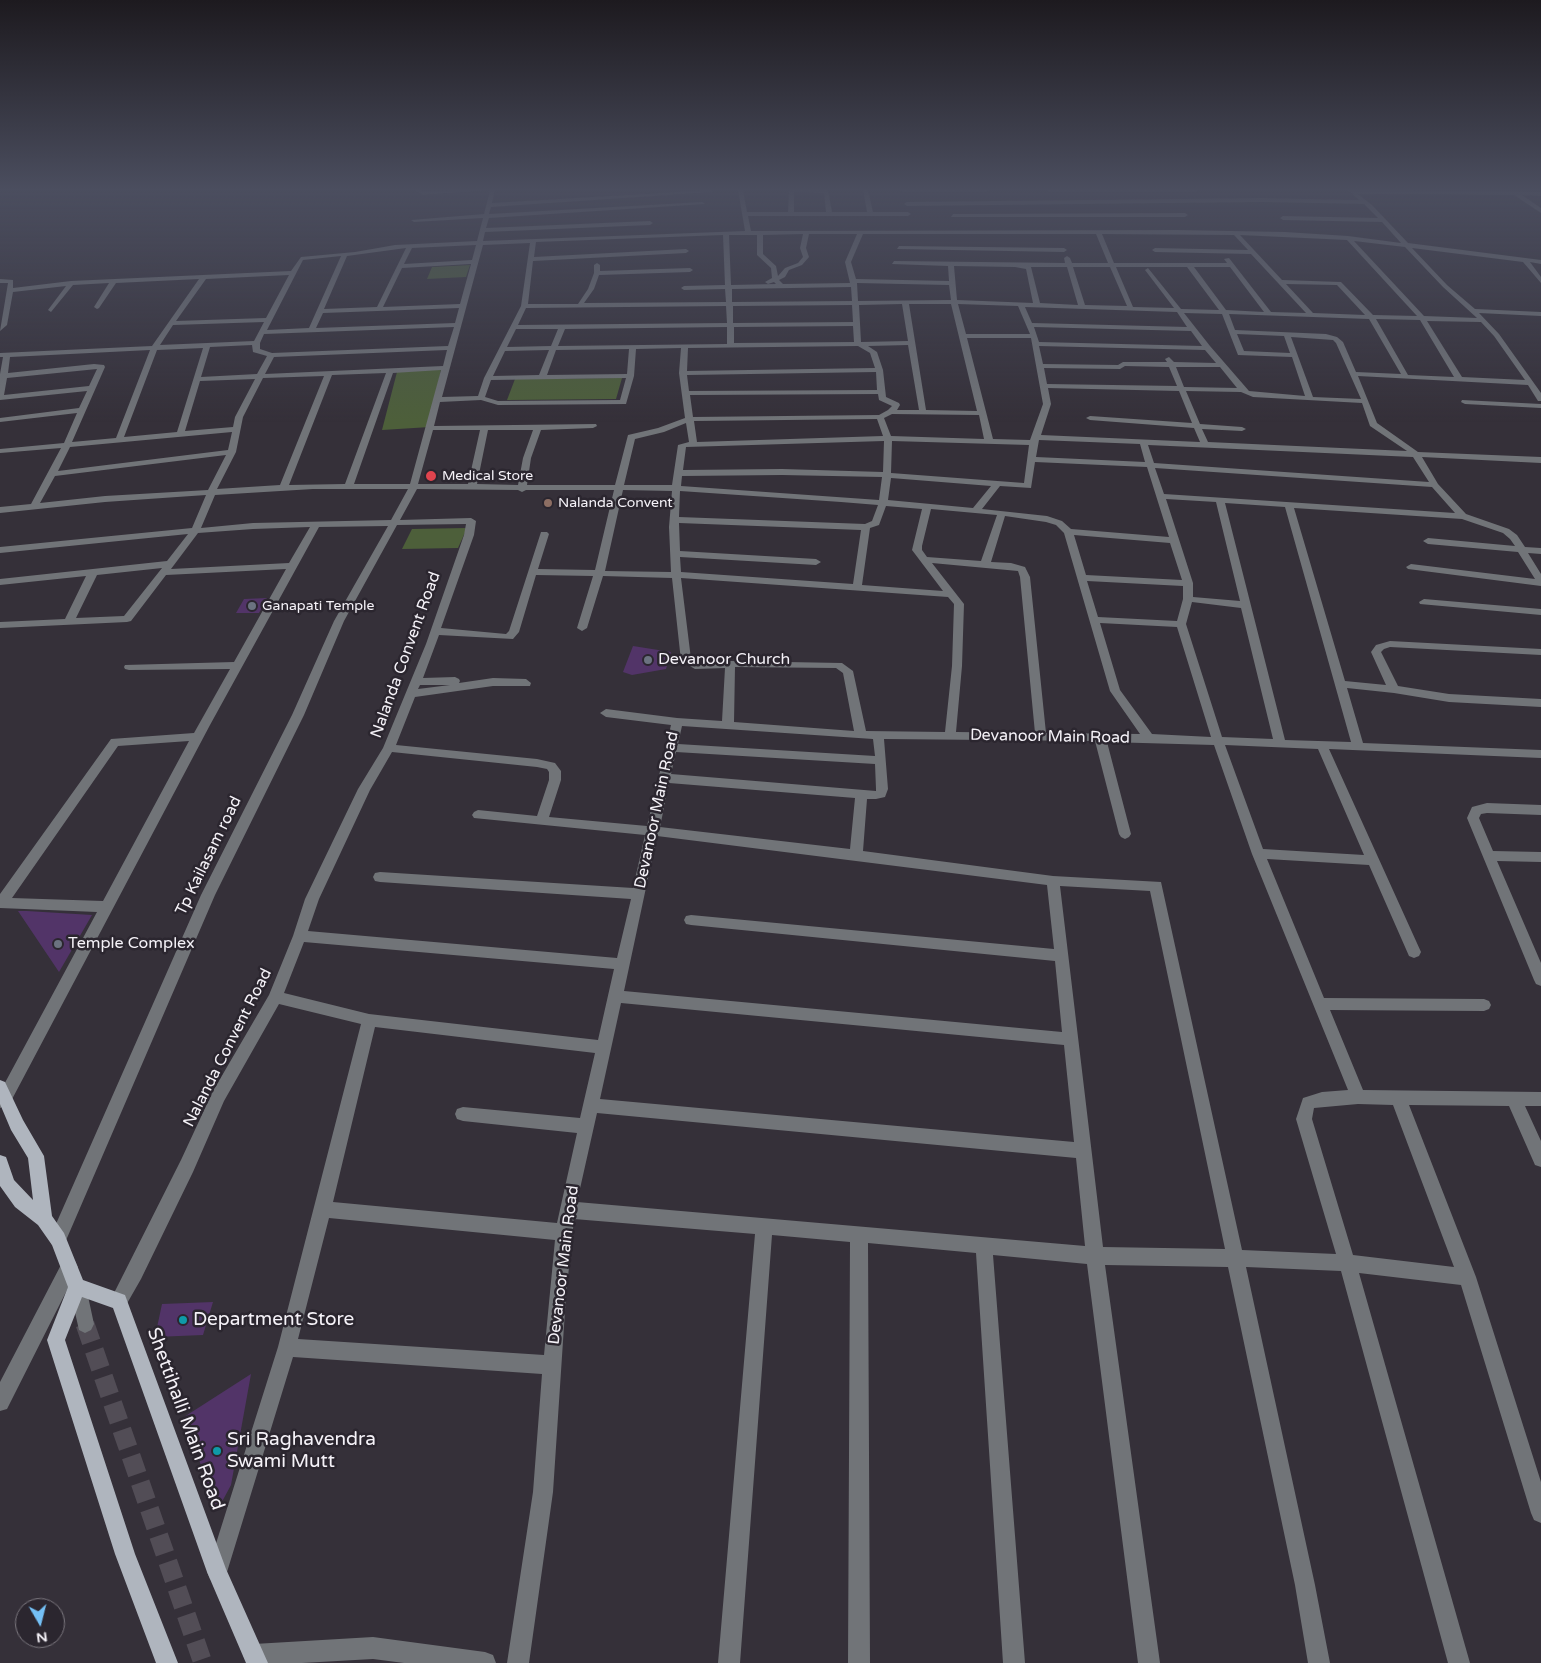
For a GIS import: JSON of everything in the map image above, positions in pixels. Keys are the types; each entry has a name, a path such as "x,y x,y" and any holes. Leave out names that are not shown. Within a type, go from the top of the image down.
{"main road":[{"path":"2,1096 36,1156 44,1218"},
{"path":"0,1163 8,1185 21,1201 44,1218 58,1239 77,1287 56,1340 125,1554 167,1663"},
{"path":"77,1287 119,1302"},
{"name":"Shettihalli Main Road","path":"119,1302 217,1572 255,1659"}],"street":[{"path":"296,268 256,343 256,350 271,355 451,348"},
{"path":"312,330 340,268"},
{"path":"378,309 400,268"},
{"name":"Tp Kailasam road","path":"58,1239 208,895 298,715 339,621 392,522 413,488 473,268"},
{"path":"480,398 524,306 530,268"},
{"path":"580,305 591,289 597,273 597,268"},
{"path":"727,268 731,346"},
{"path":"774,268 775,279 781,285"},
{"path":"778,268 791,268"},
{"path":"849,268 853,283 858,343"},
{"path":"889,281 893,268"},
{"path":"951,268 954,302 989,441"},
{"path":"1027,268 1029,268 1037,306"},
{"path":"1070,268 1082,307"},
{"path":"1113,268 1131,309"},
{"path":"1191,268 1224,313 1241,353 1294,355"},
{"path":"1233,268 1269,314"},
{"path":"1267,268 1312,316"},
{"path":"1375,268 1422,318 1460,380"},
{"path":"1429,268 1497,335 1540,395"},
{"path":"1531,268 1541,281"},
{"path":"760,286 783,276 788,269"},
{"path":"597,273 690,270 684,288 682,304"},
{"path":"1148,270 1207,348 1244,390 1253,395 1364,401"},
{"path":"10,290 71,283 293,273"},
{"path":"119,440 155,347 192,291 204,277"},
{"path":"0,281 11,281 4,325 0,328"},
{"path":"97,307 114,281"},
{"path":"684,288 889,281 952,283"},
{"path":"1280,282 1339,283 1371,317 1406,377"},
{"path":"51,310 71,283"},
{"path":"905,302 923,413"},
{"path":"524,306 954,302 1312,316 1483,320"},
{"path":"678,473 782,472 888,475 1028,486 1034,440 1047,408 1034,336 1022,305"},
{"path":"322,311 463,306"},
{"path":"1474,311 1541,314"},
{"path":"171,323 268,320"},
{"path":"513,327 856,324"},
{"path":"262,332 458,325"},
{"path":"1029,325 1193,329"},
{"path":"542,377 562,327"},
{"path":"1233,332 1335,338 1339,342 1365,398 1364,401 1374,424 1416,454 1435,485 1463,516"},
{"path":"1287,334 1310,399"},
{"path":"963,336 1034,336"},
{"path":"92,388 0,398 3,355 256,343"},
{"path":"858,343 873,352 879,370 882,398 896,405 891,412"},
{"path":"502,349 912,343"},
{"path":"1035,344 1207,348"},
{"path":"180,434 207,345"},
{"path":"1114,346 1123,364"},
{"path":"437,400 480,398 498,403 623,402 630,376 633,347"},
{"path":"685,347 684,373 693,445"},
{"path":"1161,347 1172,364 1205,445"},
{"path":"0,625 126,619 195,531 211,493 232,452 240,418 271,355"},
{"path":"1040,366 1120,367 1123,364 1223,365"},
{"path":"3,376 100,366 67,445 34,506"},
{"path":"196,379 446,368"},
{"path":"684,373 879,370"},
{"path":"348,487 390,371"},
{"path":"283,488 329,373"},
{"path":"1354,374 1530,383"},
{"path":"488,378 630,376"},
{"path":"1044,386 1244,390"},
{"path":"686,393 881,392"},
{"path":"1465,402 1541,406"},
{"path":"0,420 82,410"},
{"path":"582,628 599,574 631,438 661,430 690,419 880,417 891,412 982,413"},
{"path":"674,520 866,527 876,524 883,502 888,475 888,438 880,417"},
{"path":"1090,418 1242,429"},
{"path":"430,428 593,426"},
{"path":"472,488 485,428"},
{"path":"522,489 527,458 538,428"},
{"path":"0,452 237,429"},
{"path":"861,735 848,672 838,665 730,664 695,666 686,661 676,576 674,520 682,445 888,438 989,441 1034,440 1143,442 1541,460"},
{"path":"1143,442 1188,583 1188,599 1181,624 1218,742 1258,854 1358,1097"},
{"path":"51,474 232,452"},
{"path":"1031,459 1150,465 1435,485"},
{"path":"977,509 997,484"},
{"path":"0,510 105,499 283,488 522,489 621,487 676,488 977,509 1047,519 1059,523 1068,532 1116,691 1149,738"},
{"path":"1160,496 1463,516 1511,534 1541,582"},
{"path":"1220,501 1280,744"},
{"path":"1289,505 1358,747"},
{"path":"927,506 917,550 960,604 957,666 950,736"},
{"path":"985,564 1002,512"},
{"name":"Nalanda Convent Road","path":"0,550 195,531 316,524 471,522 469,535 411,694 389,748 364,789 312,899 300,936 275,997 211,1110 187,1166 119,1302"},
{"path":"2,1096 316,524"},
{"path":"857,587 866,527"},
{"path":"1068,532 1174,540"},
{"path":"434,631 509,636 514,632 544,534"},
{"path":"1428,541 1541,550"},
{"path":"675,554 816,562"},
{"path":"924,560 1011,566 1022,569 1025,577 1041,737"},
{"path":"0,582 94,572 165,568 293,566"},
{"path":"1411,567 1541,582"},
{"path":"69,622 94,572"},
{"path":"532,572 676,576 951,594"},
{"path":"1081,578 1188,583"},
{"path":"1188,599 1246,605"},
{"path":"1424,602 1541,612"},
{"path":"1094,620 1181,624"},
{"path":"1394,689 1376,652 1380,647 1390,644 1541,652"},
{"path":"728,724 730,664"},
{"path":"129,667 238,665"},
{"path":"415,682 489,680"},
{"path":"411,694 494,682 526,683"},
{"path":"1340,684 1394,689 1449,698 1541,702"},
{"path":"606,713 677,722"},
{"name":"Devanoor Main Road","path":"518,1663 542,1492 552,1365 568,1210 585,1126 677,722 728,724 861,735 1149,738 1541,754"},
{"path":"664,778 881,794 881,760 878,735"},
{"path":"0,903 115,742 198,737"},
{"path":"1100,738 1125,834"},
{"path":"1322,746 1414,952"},
{"path":"389,748 551,766 555,771 555,780 542,821"},
{"path":"670,748 881,760"},
{"path":"856,855 861,793"},
{"path":"1541,810 1487,808 1476,810 1473,818 1541,980"},
{"path":"478,815 652,831 1053,881 1156,886 1305,1585 1319,1663"},
{"path":"1258,854 1372,860"},
{"path":"1490,856 1541,856"},
{"path":"380,876 638,894"},
{"path":"1053,881 1095,1256 1150,1663"},
{"path":"0,903 107,907"},
{"path":"691,920 1062,956"},
{"path":"300,936 622,964"},
{"path":"615,996 1071,1039"},
{"path":"275,997 369,1020 603,1048"},
{"path":"1320,1004 1484,1005"},
{"path":"217,1572 287,1347 324,1209 369,1020"},
{"path":"1459,1663 1347,1263 1304,1119 1308,1103 1322,1098 1541,1099"},
{"path":"1398,1098 1466,1277 1541,1512"},
{"path":"1514,1098 1541,1159"},
{"path":"590,1105 1084,1150"},
{"path":"464,1114 585,1126"},
{"path":"324,1209 565,1232"},
{"path":"568,1210 1095,1256 1234,1258 1347,1263 1466,1277"},
{"path":"729,1663 764,1226"},
{"path":"858,1234 859,1663"},
{"path":"984,1246 1014,1663"},
{"path":"0,1402 69,1267"},
{"path":"77,1287 85,1324"},
{"path":"287,1347 552,1365"},
{"path":"255,1659 373,1648 484,1663"}],"green space":[{"path":"432,268 469,268 466,277 427,279"},
{"path":"441,369 430,427 382,430 397,372"},
{"path":"622,378 616,399 507,400 515,379"},
{"path":"467,528 458,548 402,549 412,529"}],"building":[{"name":"Ganapati Temple","path":"267,598 259,613 236,613 244,599"},
{"name":"Devanoor Church","path":"633,646 671,652 666,669 632,675 623,672"},
{"name":"Temple Complex","path":"18,911 27,911 92,915 59,972"},
{"name":"Department Store","path":"213,1302 203,1335 155,1337 162,1304"},
{"name":"Sri Raghavendra Swami Mutt","path":"251,1374 231,1485 217,1511 184,1417"}],"tunnel":[{"path":"85,1324 203,1663"}],"place":[{"name":"Medical Store","path":"431,476"},
{"name":"Nalanda Convent","path":"548,503"},
{"name":"Ganapati Temple","path":"252,606"},
{"name":"Devanoor Church","path":"648,660"},
{"name":"Temple Complex","path":"58,944"},
{"name":"Department Store","path":"183,1320"},
{"name":"Sri Raghavendra Swami Mutt","path":"217,1451"}]}
